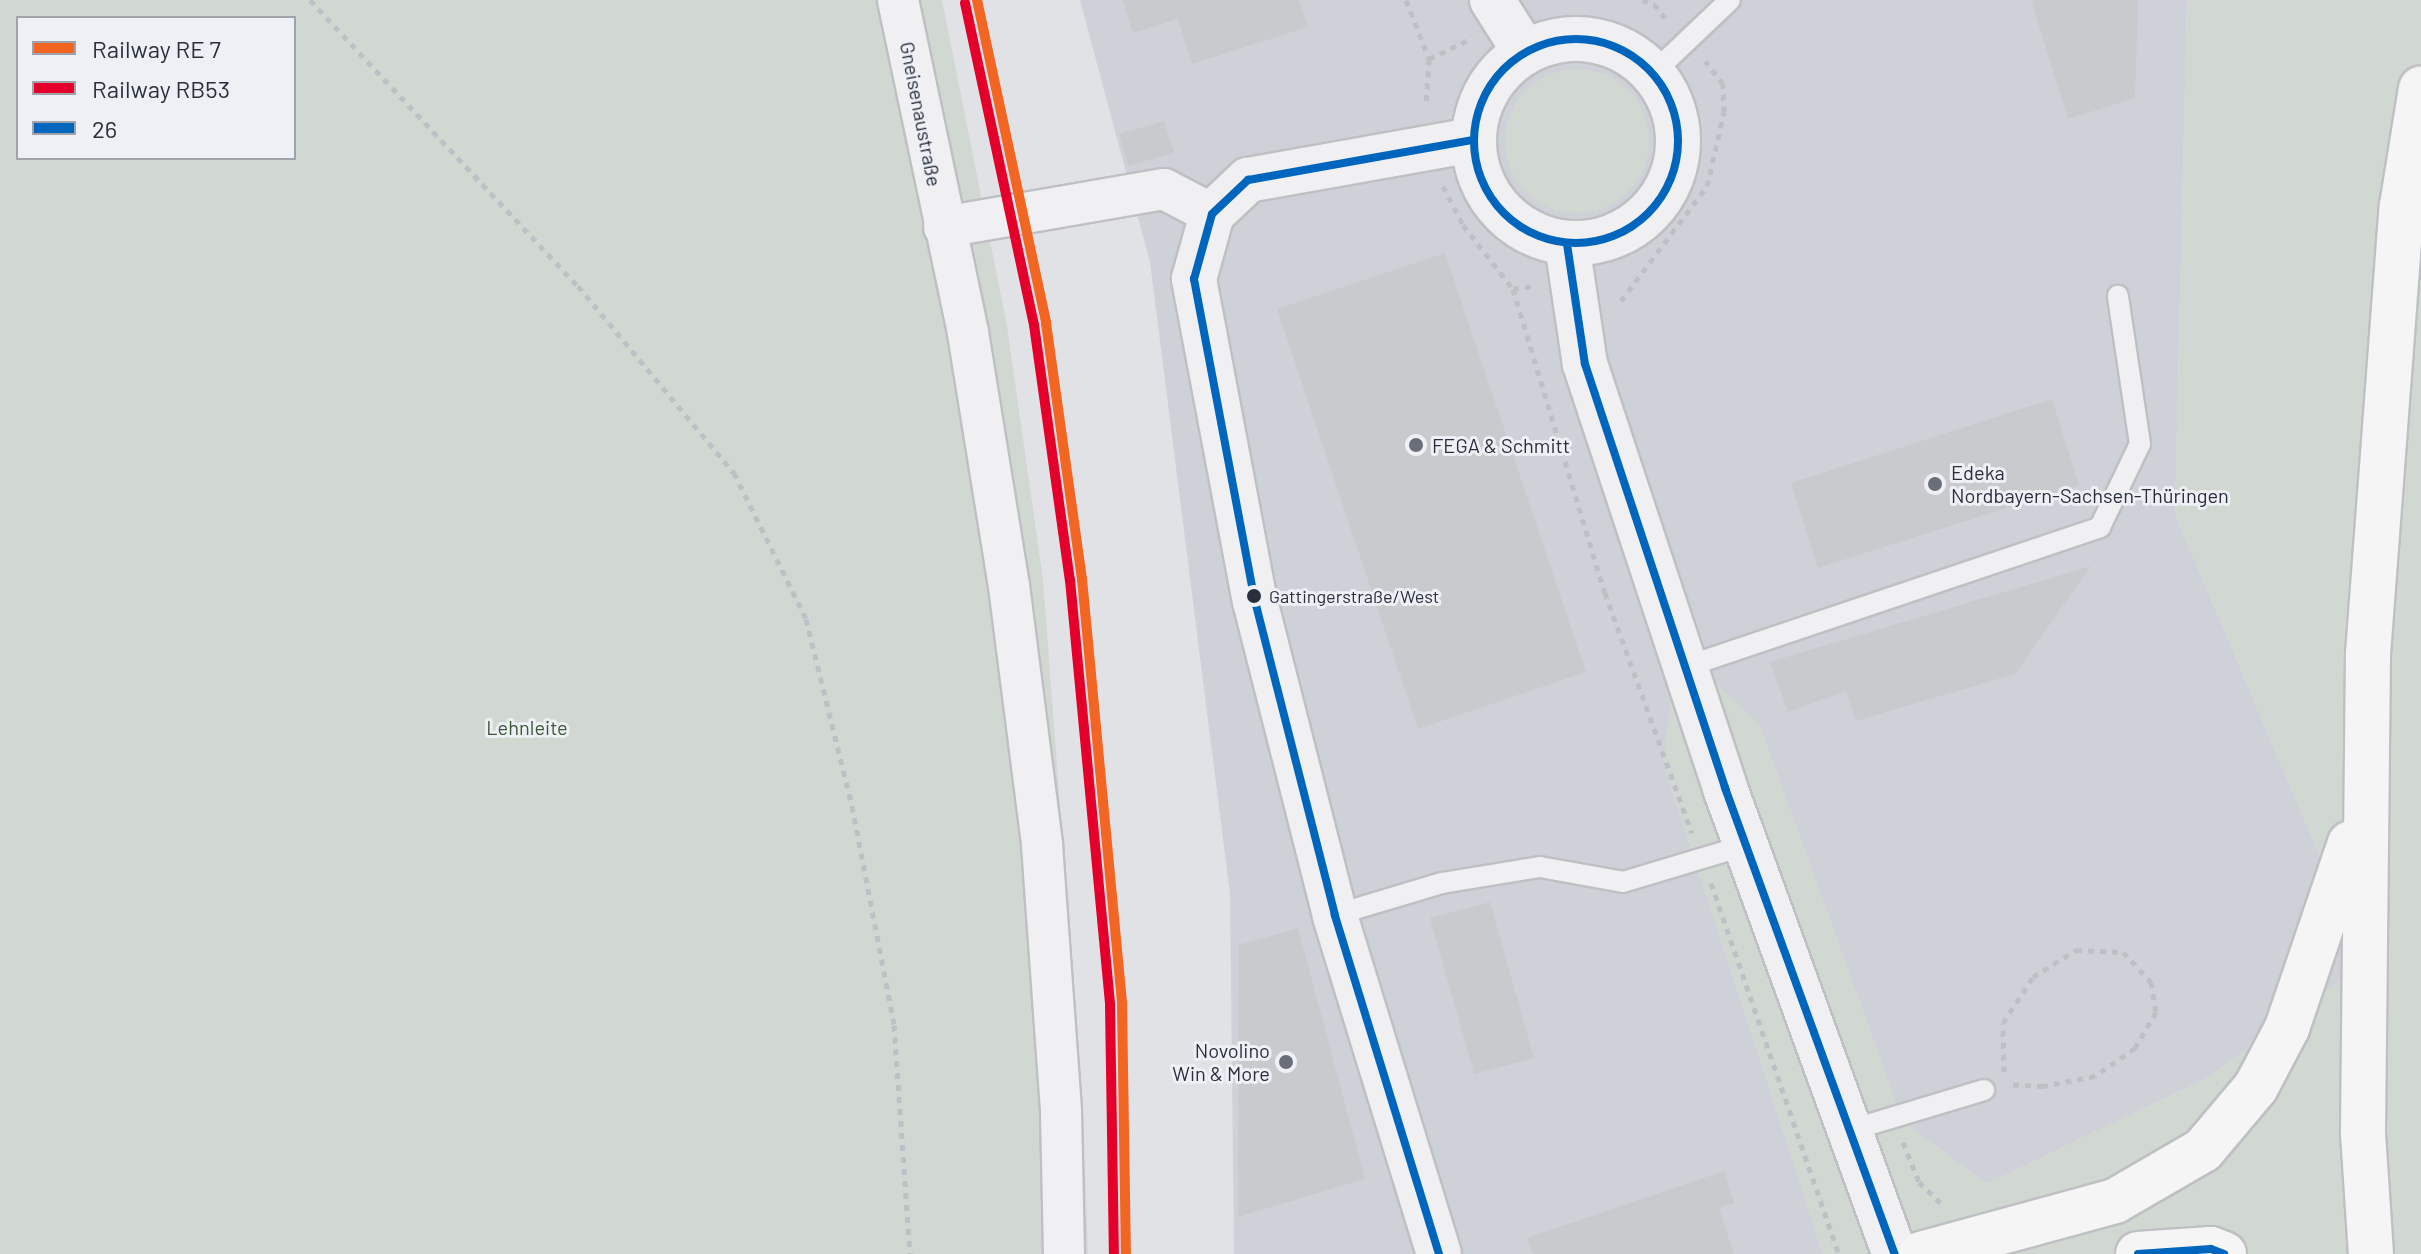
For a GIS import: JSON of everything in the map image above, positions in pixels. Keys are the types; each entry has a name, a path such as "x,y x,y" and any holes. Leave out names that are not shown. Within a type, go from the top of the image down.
{"highway":[{"path":"2371,1254 2363,1132 2365,795 2383,421 2402,206 2421,89"},
{"path":"1921,1254 2115,1201 2203,1150 2256,1087 2287,1028 2365,795"},
{"path":"2138,1254 2211,1249 2224,1254"}],"street":[{"name":"Gneisenaustraße","path":"898,0 968,333 1009,586 1042,845 1061,1111 1064,1254"},
{"path":"1492,0 1525,52"},
{"path":"1572,38 1602,41 1630,53 1653,73 1671,102 1678,136 1674,171 1659,203 1634,227 1613,236 1567,244 1537,237 1511,221 1490,199 1477,171 1473,140 1478,108 1493,80 1525,52 1572,38"},
{"path":"1439,1254 1335,915 1255,602 1194,279 1212,214 1248,180 1473,140"},
{"path":"944,227 1164,189 1212,214"},
{"path":"1567,244 1585,364 1746,845 1895,1254"}],"lane":[{"path":"1653,73 1730,0"},
{"path":"1685,667 2100,527 2140,444 2118,296"},
{"path":"1335,915 1442,883 1526,870 1623,882 1746,845"},
{"path":"1851,1130 1993,1086"}],"path":[{"path":"310,0 578,286 734,473 806,619 852,806 894,1025 910,1254"},
{"path":"1406,0 1429,59"},
{"path":"1642,0 1654,4"},
{"path":"1621,299 1707,186 1724,112 1723,84 1714,69"},
{"path":"1513,289 1605,593 1839,1254"},
{"path":"2076,950 2123,952 2151,982 2156,1012 2135,1048 2095,1076 2043,1086 1993,1086 2006,1062 2003,1023 2033,977 2076,950"}],"shaded area":[{"path":"1080,0 2187,0 2175,514 2365,963 2207,1078 1987,1184 1903,1122 1759,724 1663,761 1823,1254 1234,1254 1230,894 1150,262"}],"green space":[{"name":"Lehnleite","path":"0,0 942,0 1007,326 1043,580 1083,1110 1088,1254 0,1254"},
{"path":"2187,0 2421,0 2421,1254 1823,1254 1663,761 1677,647 1759,724 1903,1122 1987,1184 2207,1078 2365,963 2175,514"},
{"path":"1577,69 1605,74 1628,90 1644,113 1649,141 1644,169 1628,192 1605,208 1577,213 1549,208 1526,192 1510,169 1505,141 1510,113 1526,90 1549,74"}],"building":[{"path":"1123,0 1299,0 1308,27 1192,64 1178,19 1133,33"},
{"path":"2031,0 2138,0 2135,98 2068,119"},
{"path":"1164,121 1174,153 1128,166 1119,134"},
{"name":"FEGA & Schmitt","path":"1445,253 1586,672 1418,729 1277,309"},
{"name":"Edeka Nordbayern-Sachsen-Thüringen","path":"2052,399 2079,485 1818,568 1791,483"},
{"path":"2091,566 2015,674 1856,721 1846,691 1788,712 1770,662"},
{"path":"1490,902 1534,1058 1474,1074 1430,918"},
{"name":"Novolino Win & More","path":"1298,928 1365,1179 1238,1217 1239,945"},
{"path":"1724,1171 1734,1203 1719,1208 1734,1254 1533,1254 1527,1238"}],"transit line":[{"path":"977,0 1046,323 1082,579 1122,1004 1126,1254"},
{"name":"26","path":"1576,39 1615,47 1633,56 1648,69 1661,84 1670,102 1678,141 1670,180 1661,198 1648,213 1633,226 1615,235 1576,243 1537,235 1519,226 1504,213 1491,198 1482,180 1474,141 1482,102 1491,84 1504,69 1519,56 1537,47 1576,39"},
{"name":"26","path":"1439,1254 1335,915 1255,602 1194,279 1212,214 1248,180 1473,140"},
{"name":"26","path":"1567,244 1585,364 1725,788 1895,1254"},
{"name":"26","path":"2138,1254 2211,1249 2224,1254"}],"rail line":[{"name":"RB53","path":"965,3 1034,325 1070,580 1110,1005 1114,1254"}],"place":[{"name":"FEGA & Schmitt","path":"1416,445"},
{"name":"Edeka Nordbayern-Sachsen-Thüringen","path":"1935,484"},
{"name":"Gattingerstraße/West","path":"1254,596"},
{"name":"Novolino Win & More","path":"1286,1062"}]}
